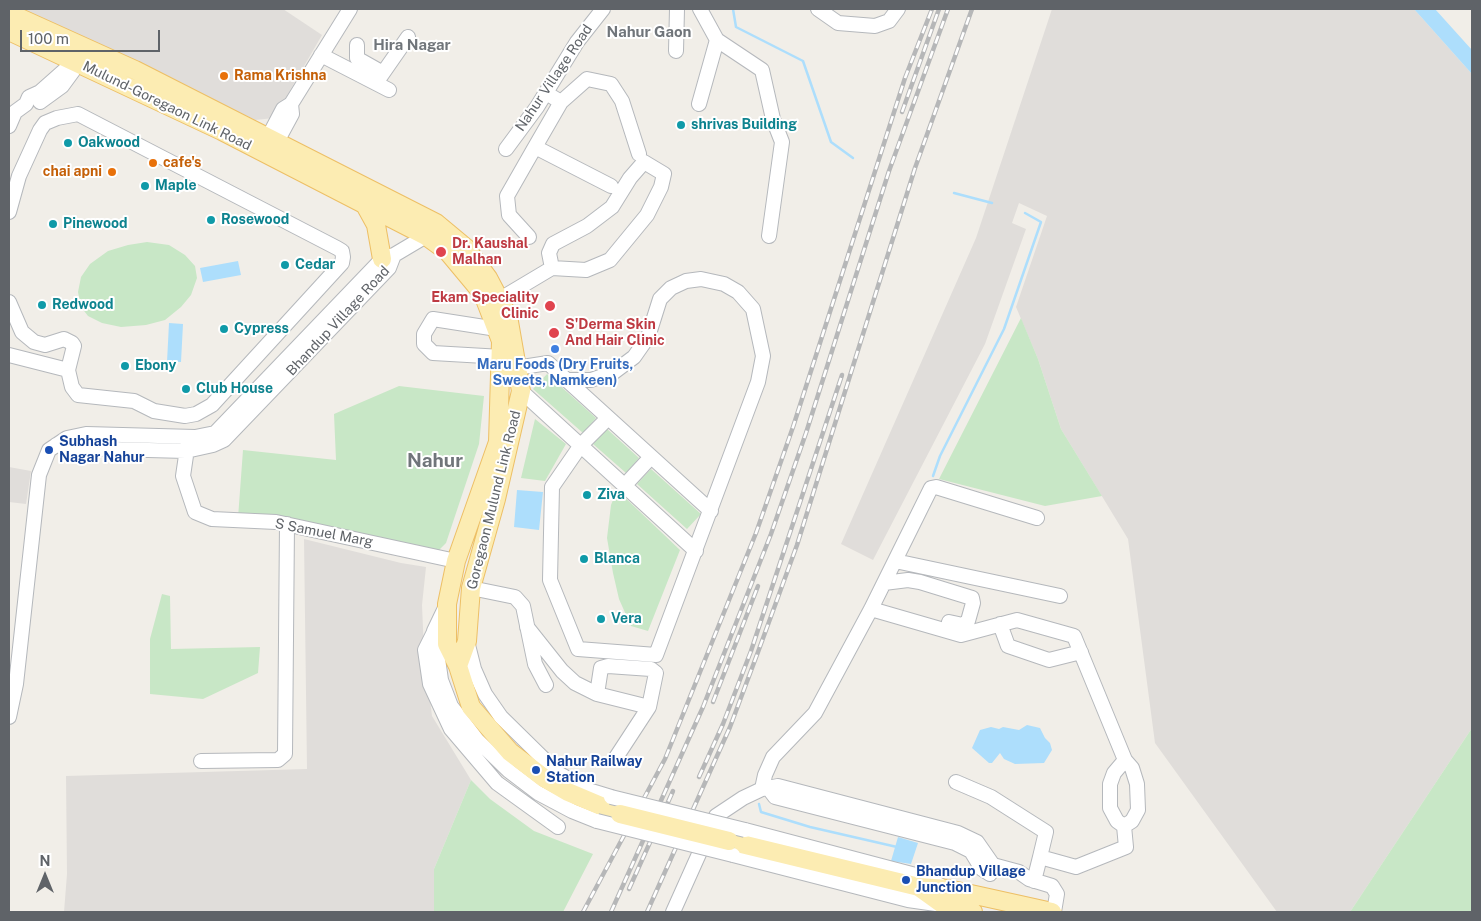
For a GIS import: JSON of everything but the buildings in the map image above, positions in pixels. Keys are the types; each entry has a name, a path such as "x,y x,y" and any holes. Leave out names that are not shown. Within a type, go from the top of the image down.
{"main road":[{"name":"Mulund-Goregaon Link Road","path":"9,13 135,70 269,147"},
{"name":"Mulund-Goregaon Link Road","path":"9,31 269,147"},
{"name":"Goregaon Mulund Link Road","path":"269,147 365,205 431,229 483,294 521,391 496,499 471,588 467,642 458,666"},
{"name":"Goregaon Mulund Link Road","path":"269,147 466,248 500,299 508,316 509,363 498,442 456,561 447,604 447,644 458,666"},
{"path":"365,205 376,225 388,257"},
{"path":"458,666 471,707 510,752 544,778 568,792 620,814 731,848 912,886 947,899 973,912"},
{"path":"947,899 1053,912"}],"street":[{"path":"269,147 283,109 291,104 350,9"},
{"name":"Nahur Village Road","path":"506,149 546,94 577,42 603,9"},
{"path":"676,51 677,9"},
{"path":"700,9 717,40 762,70 773,120 782,142 769,236"},
{"path":"818,9 838,23 875,26 889,21 898,9"},
{"path":"379,78 408,37"},
{"path":"699,104 717,40"},
{"path":"356,66 357,45"},
{"path":"322,55 356,66 379,78 389,90"},
{"path":"9,126 15,112 26,104 29,97 40,92 77,62"},
{"path":"529,237 509,215 507,196 561,102 587,79 611,84 622,101 639,154"},
{"path":"546,94 561,102"},
{"path":"9,212 19,176 40,130 45,123 57,118 78,114 342,251 342,263 257,358 212,405 202,412 186,416 154,411 134,401 78,395 72,387 68,370 74,346 72,343 64,339 45,345 34,342 22,332 9,302"},
{"path":"535,146 611,186"},
{"path":"500,299 552,268 586,270 610,260 647,215 661,187 664,174 644,162 630,178 612,207 587,226 553,244 549,253 552,268"},
{"name":"Bhandup Village Road","path":"230,425 332,322 388,257 431,229"},
{"path":"566,380 591,380 614,372 634,357 648,337 660,299 671,288 686,281 701,279 724,284 738,292 753,309 763,356 758,382 656,655 578,649 553,591 550,570 552,487 581,445 608,418"},
{"path":"497,329 433,319 424,334 424,344 433,352 509,363 548,363 711,512"},
{"path":"9,355 68,370"},
{"path":"521,391 696,551"},
{"path":"157,451 159,435 155,424 160,417"},
{"path":"9,718 16,684 39,475 49,450 67,438 86,434 203,437 230,425"},
{"path":"56,445 72,448 186,451 224,440 230,425"},
{"name":"S Samuel Marg","path":"190,437 183,476 195,512 212,519 287,524 456,561"},
{"path":"625,486 651,457"},
{"path":"766,789 765,775 773,757 815,713 888,582 895,561 931,488 936,487 1037,518"},
{"path":"201,761 278,760 285,754 287,524"},
{"path":"895,561 1060,596"},
{"path":"876,604 956,624 963,625 968,621 973,603 972,598 968,595 908,580 888,582"},
{"path":"471,588 515,597 522,606 536,664 546,686"},
{"path":"447,604 425,650 430,684 451,729 497,783 558,827"},
{"path":"876,604 960,634 1017,620 1074,636 1125,760 1132,768 1139,796 1138,810 1132,821 1124,826"},
{"path":"1000,624 1008,646 1049,660 1081,652"},
{"path":"527,627 562,671 575,683 596,694 649,707"},
{"path":"434,631 441,680 451,706 477,740 509,771 538,793 572,811 597,821 731,848"},
{"path":"467,642 474,669 485,694 501,717 558,773 588,790 745,830 883,879"},
{"path":"596,694 601,668 608,666 651,669 656,673 649,707 615,759"},
{"path":"1040,859 1076,867 1126,847 1124,826 1118,821 1110,808 1110,784 1114,773 1125,760"},
{"path":"956,782 991,797 1046,832 1040,859 1042,871 1034,881"},
{"path":"673,912 716,816 743,798 778,786 957,838 974,846 986,866 1014,876 1026,875 1034,881 1056,889 1053,912"}],"shaded area":[{"path":"22,9 283,9 322,35 274,118 255,120"},
{"path":"1052,9 1414,9 1472,74 1472,728 1350,912 1277,912 1155,743 1128,539 1061,429 1038,359 1016,307 1047,216 1019,203 1012,223 1026,229 985,344 873,560 841,544 976,238"},
{"path":"9,467 31,471 26,504 9,502"},
{"path":"304,539 401,563 426,567 422,605 424,652 432,716 471,780 434,869 434,912 64,912 67,874 66,776 307,769"}],"green space":[{"path":"147,242 169,245 185,255 195,266 197,278 191,295 181,307 165,320 146,325 121,327 102,323 88,316 81,307 78,292 81,277 90,264 108,251"},
{"path":"1021,318 1038,359 1061,429 1102,496 1045,506 939,479"},
{"path":"547,374 596,418 583,433 533,389"},
{"path":"399,386 484,396 479,444 446,543 437,552 238,518 243,450 336,460 334,414"},
{"path":"535,419 566,444 545,481 521,478"},
{"path":"607,429 639,458 626,473 593,444"},
{"path":"651,469 701,514 687,529 637,484"},
{"path":"617,490 680,550 648,631 631,626 619,599 613,573 607,538 611,505"},
{"path":"162,594 170,596 171,649 260,647 258,673 203,699 150,694 150,639"},
{"path":"1472,728 1472,912 1350,912"},
{"path":"471,780 490,799 534,831 593,854 563,912 434,912 434,869"}],"water":[{"path":"1414,9 1435,9 1472,50 1472,74"},
{"path":"238,261 241,275 203,282 200,268"},
{"path":"169,323 183,324 181,362 167,362"},
{"path":"517,490 543,492 539,530 514,527"},
{"path":"1027,725 1040,728 1050,743 1052,750 1044,763 1015,764 1004,759 1000,753 992,763 989,763 972,748 980,730 991,727 999,729 1003,727 1019,730"},
{"path":"898,837 918,843 911,864 891,861"}],"waterway":[{"path":"733,9 736,27 803,61 831,142 853,158"},
{"path":"954,193 992,203"},
{"path":"933,476 940,456 1004,329 1041,222 1025,213"},
{"path":"759,804 761,812 810,827 897,847"}],"railway":[{"path":"583,912 665,759 756,533 793,427 905,78 932,9"},
{"path":"902,112 939,9"},
{"path":"611,912 703,707 771,534 806,433 889,171 948,9"},
{"path":"647,912 730,727 797,545 915,168 972,9"},
{"path":"699,777 723,724 751,651 842,375"},
{"path":"713,702 758,586"},
{"path":"629,889 673,791"}],"place":[{"name":"Rama Krishna","path":"224,76"},
{"name":"shrivas Building","path":"681,125"},
{"name":"Oakwood","path":"68,143"},
{"name":"cafe's","path":"153,163"},
{"name":"chai apni","path":"112,172"},
{"name":"Maple","path":"145,186"},
{"name":"Rosewood","path":"211,220"},
{"name":"Pinewood","path":"53,224"},
{"name":"Dr. Kaushal Malhan","path":"441,252"},
{"name":"Cedar","path":"285,265"},
{"name":"Redwood","path":"42,305"},
{"name":"Ekam Speciality Clinic","path":"550,306"},
{"name":"Cypress","path":"224,329"},
{"name":"S'Derma Skin And Hair Clinic","path":"554,333"},
{"name":"Maru Foods (Dry Fruits, Sweets, Namkeen)","path":"555,349"},
{"name":"Ebony","path":"125,366"},
{"name":"Club House","path":"186,389"},
{"name":"Subhash Nagar Nahur","path":"49,450"},
{"name":"Ziva","path":"587,495"},
{"name":"Blanca","path":"584,559"},
{"name":"Vera","path":"601,619"},
{"name":"Nahur Railway Station","path":"536,770"},
{"name":"Bhandup Village Junction","path":"906,880"}],"district":[{"name":"Nahur Gaon","path":"649,32"},
{"name":"Hira Nagar","path":"412,45"},
{"name":"Nahur","path":"435,461"}]}
